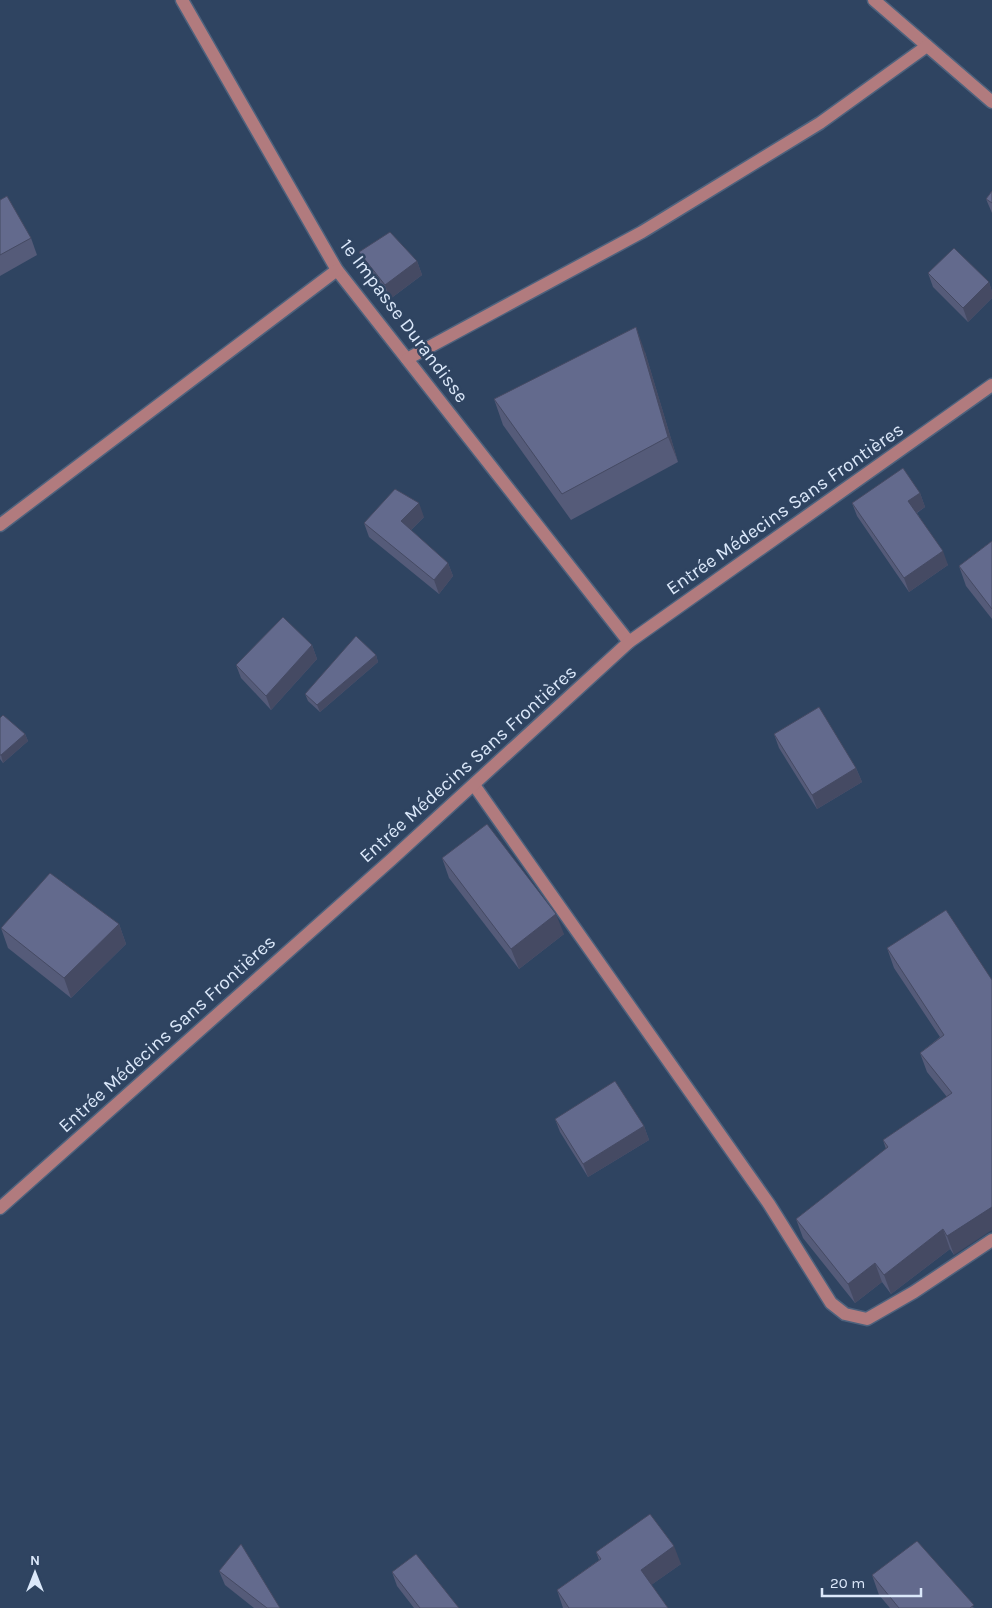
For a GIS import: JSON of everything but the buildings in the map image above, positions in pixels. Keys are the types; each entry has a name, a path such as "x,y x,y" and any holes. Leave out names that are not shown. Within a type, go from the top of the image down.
{"street":[{"name":"1e Impasse Durandisse","path":"182,0 337,270 629,642"},
{"path":"874,0 992,102"},
{"path":"407,359 642,232 820,124 926,46"},
{"path":"0,525 337,270"},
{"name":"Entrée Médecins Sans Frontières","path":"0,1208 378,872 629,642 992,385"},
{"path":"474,784 769,1204 831,1303 845,1314 867,1319 914,1292 992,1240"}]}
